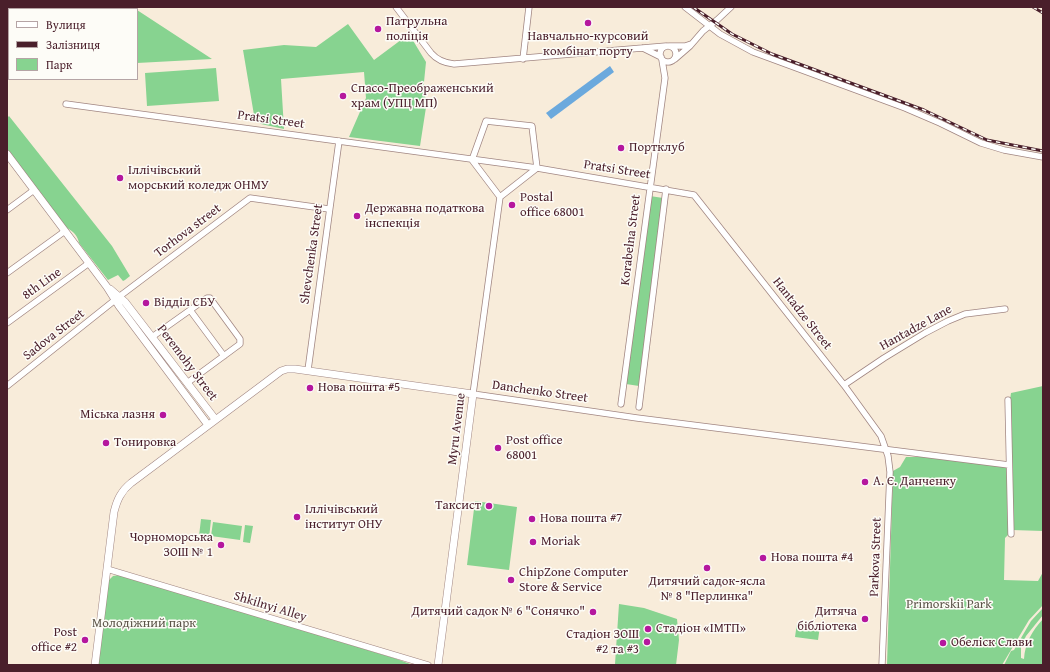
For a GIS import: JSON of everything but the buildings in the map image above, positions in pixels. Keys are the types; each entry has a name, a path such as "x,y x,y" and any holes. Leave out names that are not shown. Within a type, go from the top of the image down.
{"main road":[{"name":"Peremohy Street","path":"7,154 107,287 152,337 215,419"},
{"name":"Peremohy Street","path":"118,299 208,425"},
{"name":"Danchenko Street","path":"95,665 114,512 116,502 121,494 126,487 281,371 294,368 473,394"},
{"name":"Myru Avenue","path":"438,665 473,394"}],"street":[{"path":"396,7 430,53 441,62 454,64 611,52 640,48 685,46 693,43"},
{"path":"523,59 529,7"},
{"path":"685,7 734,43 776,62 905,108 981,143 1004,150 1043,157"},
{"path":"640,48 668,62 674,60 693,43 703,31 732,7"},
{"path":"665,78 660,51 667,46"},
{"path":"665,78 676,53 676,50 667,46"},
{"name":"Korabelna Street","path":"621,404 649,187 665,78"},
{"name":"Pratsi Street","path":"66,104 537,168 694,195"},
{"path":"486,121 532,126 537,168 500,197 472,160 486,121"},
{"name":"Shevchenka Street","path":"308,370 339,142"},
{"path":"639,407 666,189"},
{"path":"7,210 34,190"},
{"name":"Hantadze Street","path":"694,195 844,384 881,436 886,450"},
{"name":"Myru Avenue","path":"473,394 500,197"},
{"name":"Torhova street","path":"118,299 250,198 329,209"},
{"path":"7,273 65,231"},
{"name":"8th Line","path":"7,323 90,263"},
{"path":"152,337 208,298 240,339 240,344 187,383"},
{"name":"Sadova Street","path":"7,386 118,299"},
{"name":"Hantadze Lane","path":"844,384 925,333 948,321 965,314 1005,308"},
{"path":"190,310 224,356"},
{"name":"Danchenko Street","path":"473,394 637,418 1009,465"},
{"path":"1008,400 1011,534"},
{"name":"Parkova Street","path":"882,665 890,472 886,450"},
{"name":"Shkilnyi Alley","path":"107,569 428,665"}],"green space":[{"path":"7,7 134,8 8,8 7,18"},
{"path":"138,11 212,59 138,63"},
{"path":"348,24 374,60 409,34 426,62 423,92 427,101 420,146 349,137 366,98 364,72 281,79 284,129 261,124 254,115 243,50 284,45 316,47"},
{"path":"216,68 219,101 147,106 145,73"},
{"path":"9,116 112,246 130,276 125,280 123,281 118,275 108,280 79,243 75,234 67,228 7,151 7,118"},
{"path":"650,196 663,198 639,386 626,384"},
{"path":"1043,386 1043,531 1012,530 1011,393"},
{"name":"Primorskii Park","path":"921,455 1008,467 1009,534 1005,538 1004,580 1038,581 1043,572 1043,605 1029,620 1002,665 887,665 893,471 900,467 906,457 921,457"},
{"path":"475,501 517,507 509,570 467,565"},
{"path":"201,519 211,520 209,538 199,536"},
{"path":"213,522 242,526 240,540 211,536"},
{"path":"245,525 253,526 250,543 243,542"},
{"name":"Молодіжний парк","path":"119,575 413,665 98,665 109,580 113,576"},
{"name":"Стадіон «ІМТП»","path":"619,604 644,608 677,619 679,640 676,665 611,665 615,664"},
{"path":"1043,608 1043,615 1026,636 1021,647 1021,658 1024,659 1030,638 1043,619 1043,665 1004,665 1011,651 1014,650 1031,621"},
{"path":"797,623 820,626 818,640 795,637"}],"water":[{"path":"610,66 614,72 551,119 546,113"}],"railway":[{"path":"693,7 732,34 772,54 924,110 987,140 1043,151"},
{"path":"1033,7 1043,13"}],"place":[{"name":"Навчально-курсовий комбінат порту","path":"588,23"},
{"name":"Патрульна поліція","path":"378,29"},
{"name":"Спасо-Преображенський храм (УПЦ МП)","path":"343,96"},
{"name":"Портклуб","path":"621,148"},
{"name":"Іллічівський морський коледж ОНМУ","path":"120,178"},
{"name":"Postal office 68001","path":"512,205"},
{"name":"Державна податкова інспекція","path":"357,216"},
{"name":"Відділ СБУ","path":"146,303"},
{"name":"Нова пошта #5","path":"310,388"},
{"name":"Міська лазня","path":"163,415"},
{"name":"Тонировка","path":"106,443"},
{"name":"Post office 68001","path":"498,448"},
{"name":"А. Є. Данченку","path":"865,482"},
{"name":"Таксист","path":"489,506"},
{"name":"Іллічівський інститут ОНУ","path":"297,517"},
{"name":"Нова пошта #7","path":"532,519"},
{"name":"Moriak","path":"533,542"},
{"name":"Чорноморська ЗОШ № 1","path":"221,545"},
{"name":"Нова пошта #4","path":"763,558"},
{"name":"Дитячий садок-ясла № 8 \"Перлинка\"","path":"707,568"},
{"name":"ChipZone Computer Store & Service","path":"511,580"},
{"name":"Дитячий садок № 6 \"Сонячко\"","path":"593,612"},
{"name":"Дитяча бібліотека","path":"865,619"},
{"name":"Стадіон «ІМТП»","path":"648,629"},
{"name":"Post office #2","path":"85,640"},
{"name":"Стадіон ЗОШ #2 та #3","path":"647,642"},
{"name":"Обеліск Cлави","path":"943,643"}]}
